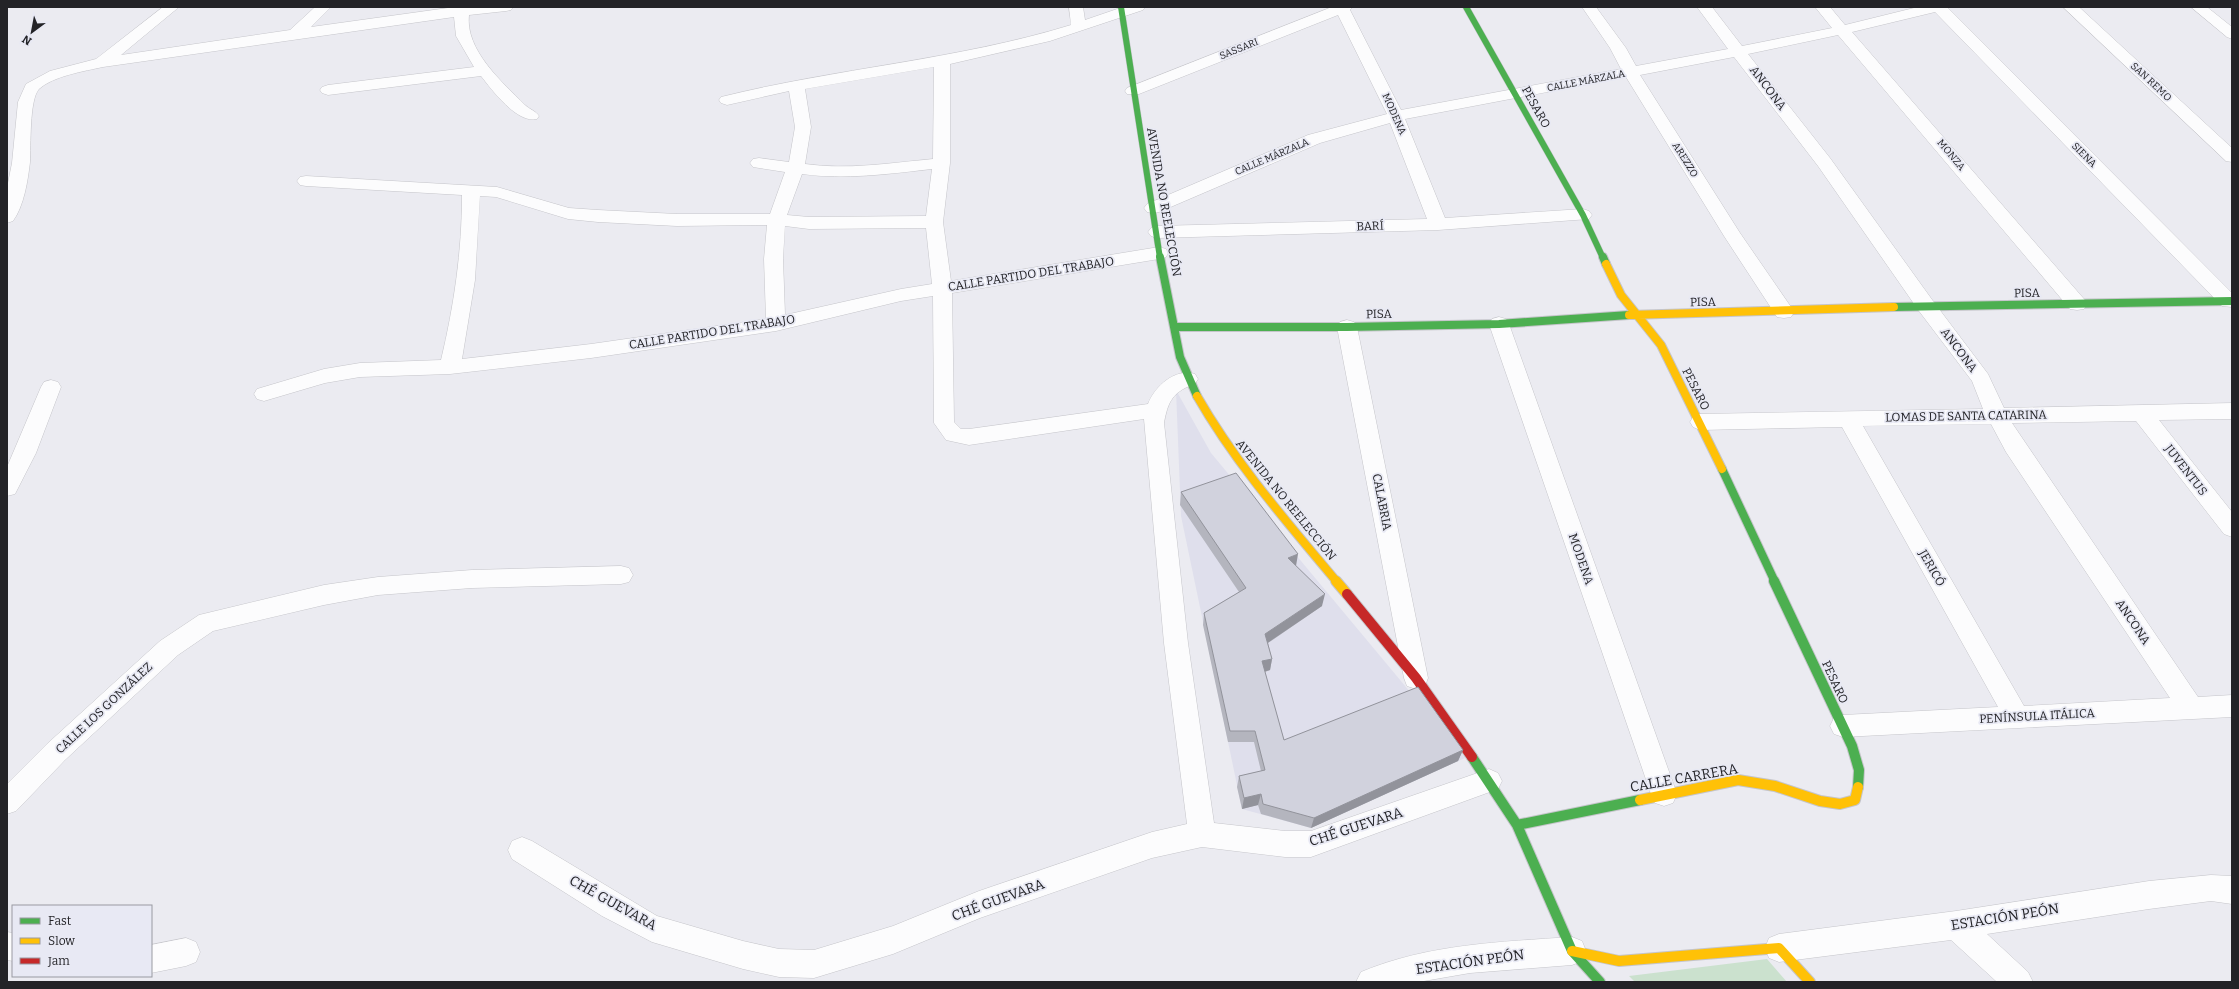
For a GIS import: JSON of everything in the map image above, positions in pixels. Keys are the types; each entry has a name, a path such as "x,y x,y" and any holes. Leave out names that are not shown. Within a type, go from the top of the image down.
{"street":[{"path":"102,62 172,7"},
{"path":"296,32 324,7"},
{"path":"7,217 15,192 21,163 24,114 28,93 32,87 46,78 102,62 296,32 461,9 506,7"},
{"path":"1076,7 1079,27"},
{"path":"727,100 796,85 942,61 1030,42 1079,27 1121,10 1138,7"},
{"name":"PESARO","path":"1466,7 1583,215 1613,281 1660,345 1700,422 1843,726 1860,766 1861,781 1855,800"},
{"name":"AREZZO","path":"1589,7 1618,48 1729,229 1784,312"},
{"name":"ANCONA","path":"1704,7 1740,51 1824,162 1926,306 1981,379 1997,416 2014,446 2191,708"},
{"name":"MONZA","path":"1822,7 2077,304"},
{"name":"CALLE MÁRZALA","path":"1153,208 1314,139 1396,116 1632,73 1843,30 1936,7"},
{"name":"SIENA","path":"1939,7 2230,301"},
{"name":"SAN REMO","path":"2070,7 2232,157"},
{"path":"2198,7 2232,34"},
{"name":"SASSARI","path":"1133,91 1343,8"},
{"name":"MODENA","path":"1343,8 1396,116 1438,224"},
{"path":"461,9 461,23 464,35 483,71 523,112 531,116"},
{"name":"AVENIDA NO REELECCIÓN","path":"1121,10 1157,232 1159,253 1180,357 1188,379 1212,424 1230,451 1416,678 1489,781 1517,826 1572,951 1600,982"},
{"path":"942,61 941,163 934,222 942,288 944,423 951,434 958,437 968,437 1155,410"},
{"path":"328,90 483,71"},
{"path":"776,324 774,243 777,220 795,169 803,127 796,85"},
{"path":"759,163 824,172 865,171 941,163"},
{"path":"306,181 497,192 568,213 598,216 677,220 755,218 809,223 934,222"},
{"path":"450,367 460,321 472,232 471,191"},
{"name":"BARÍ","path":"1157,232 1438,224 1583,215"},
{"name":"CALLE PARTIDO DEL TRABAJO","path":"264,394 324,376 360,370 450,367 591,351 776,324 901,295 1159,253"},
{"name":"PISA","path":"1174,327 1347,327 1499,324 1637,315 1784,312 1926,306 2230,301"},
{"name":"MODENA","path":"1499,324 1664,794"},
{"name":"CALABRIA","path":"1347,327 1416,678"},
{"path":"1188,379 1171,386 1163,393 1155,410 1154,423 1176,644 1202,834"},
{"path":"7,488 25,454 51,387"},
{"name":"LOMAS DE SANTA CATARINA","path":"1700,422 2232,410"},
{"name":"JUVENTUS","path":"2141,412 2232,528"},
{"name":"JERICÓ","path":"1848,419 2017,717"},
{"name":"CALLE LOS GONZÁLEZ","path":"7,802 62,747 169,648 186,634 207,622 324,595 378,586 472,579 621,575"},
{"name":"PENÍNSULA ITÁLICA","path":"1843,726 2232,706"},
{"name":"CALLE CARRERA","path":"1517,826 1664,794 1738,780 1775,786 1820,801 1840,804 1855,800"},
{"name":"CHÉ GUEVARA","path":"522,850 612,906 652,928 765,960 780,963 814,964 892,940 979,906 1152,845 1202,834 1285,844 1311,844 1489,781"},
{"path":"2222,889 2232,905"},
{"name":"ESTACIÓN PEÓN","path":"1779,948 1956,925 2087,904 2222,889"},
{"path":"1956,925 2018,982"},
{"path":"1572,951 1619,960 1779,948 1810,982"},
{"name":"ESTACIÓN PEÓN","path":"1371,982 1390,974 1446,963 1501,955 1572,951"},
{"path":"152,959 186,952"}],"shaded area":[{"path":"1176,390 1211,453 1465,758 1311,828 1242,809 1181,516"}],"green space":[{"path":"1767,959 1787,982 1635,982 1629,976"}],"building":[{"path":"1236,473 1298,554 1288,558 1325,594 1265,634 1272,659 1262,661 1284,740 1418,687 1463,750 1314,818 1263,804 1261,794 1244,798 1239,776 1265,770 1255,731 1230,731 1204,613 1246,588 1181,492"}],"traffic: fast":[{"path":"1121,7 1159,253 1180,357 1197,396"},
{"path":"1466,7 1583,215 1606,264"},
{"path":"1894,307 2232,301"},
{"path":"1175,327 1347,327 1499,324 1629,315"},
{"path":"1722,469 1852,746 1859,770 1858,787"},
{"path":"1472,757 1517,825 1572,951 1600,982"},
{"path":"1517,825 1640,800"}],"traffic: slow":[{"path":"1606,264 1621,295 1661,345 1722,469"},
{"path":"1629,315 1894,307"},
{"path":"1197,396 1213,423 1248,474 1347,594"},
{"path":"1640,800 1738,780 1775,786 1820,801 1840,804 1855,800 1858,787"},
{"path":"1572,951 1619,961 1779,948 1810,982"}],"traffic: jam":[{"path":"1347,594 1416,678 1472,757"}]}
